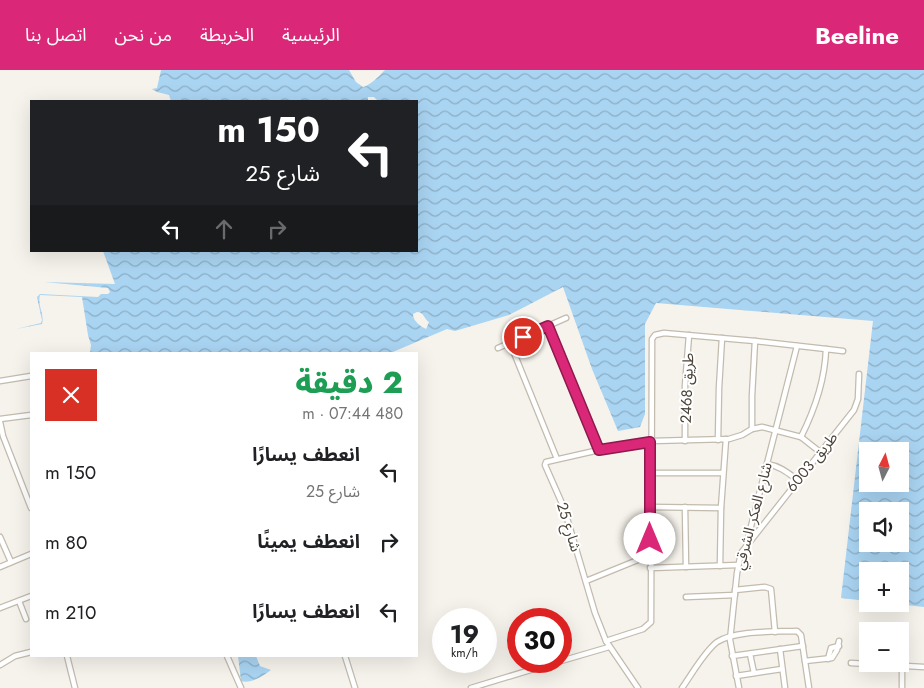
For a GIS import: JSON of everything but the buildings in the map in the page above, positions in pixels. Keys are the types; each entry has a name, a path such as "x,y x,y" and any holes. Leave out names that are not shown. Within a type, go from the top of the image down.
{"street":[{"path":"498,348 566,318"},
{"path":"548,326 599,450"},
{"path":"606,641 643,630 651,622 650,442 652,339 655,335 690,335 844,351"},
{"name":"طريق 2468","path":"685,441 685,386 690,335"},
{"path":"718,440 722,338"},
{"path":"752,429 752,396 756,342"},
{"path":"510,343 557,459 650,442 726,439 762,427 801,437 820,452"},
{"name":"شارع العكر الشرقي","path":"739,688 730,636 738,565 741,553 747,544 797,346"},
{"path":"801,437 818,400 824,372 826,349"},
{"name":"طريق 6003","path":"747,544 782,498 799,481 856,405 858,398 858,374"},
{"path":"0,381 30,376"},
{"path":"30,415 0,421 3,436 30,505"},
{"path":"720,566 721,508 726,439"},
{"name":"شارع 25","path":"557,459 547,461 545,465 564,508 606,641 638,688"},
{"path":"767,464 785,470 799,481"},
{"path":"651,473 723,473"},
{"path":"650,507 721,508"},
{"path":"685,507 686,567"},
{"path":"0,536 11,562"},
{"path":"0,567 30,554"},
{"path":"586,581 650,555"},
{"path":"650,568 738,565"},
{"path":"686,596 735,592 765,587 771,589 775,632"},
{"path":"0,608 30,596"},
{"path":"18,601 26,619"},
{"path":"682,688 714,645 722,639 730,636 797,631 801,635 809,688"},
{"path":"805,661 828,659 834,656 839,643"},
{"path":"732,656 803,646"},
{"path":"572,658 609,647"},
{"path":"780,649 785,688"},
{"path":"0,665 15,656 30,652"},
{"path":"750,654 754,674"},
{"path":"67,657 75,688"},
{"path":"227,657 241,688"},
{"path":"345,657 355,688"},
{"path":"851,662 859,663"},
{"path":"909,666 924,667"},
{"path":"736,676 782,669"},
{"path":"902,672 902,688"},
{"path":"471,688 488,685 524,673"}],"water":[{"path":"161,70 349,70 356,82 363,87 372,82 385,70 924,70 924,607 909,605 909,562 859,562 859,600 841,598 859,442 859,492 909,492 909,442 859,442 873,321 656,303 645,324 645,414 640,427 618,431 592,369 563,287 509,315 455,331 447,329 393,352 90,352 91,345 82,297 40,295 42,324 16,329 41,323 37,297 40,294 98,297 101,294 108,294 110,292 108,288 44,282 115,284 103,252 418,252 418,100 377,100 374,97 368,97 368,100 171,100 169,95 152,89 157,88","holes":["421,313 429,322 426,329 419,325 414,319 413,314"]},
{"path":"238,657 256,657 260,666 271,670 253,680 241,681"}],"route":[{"path":"523,337 548,326 599,450 650,442 650,539"}]}
